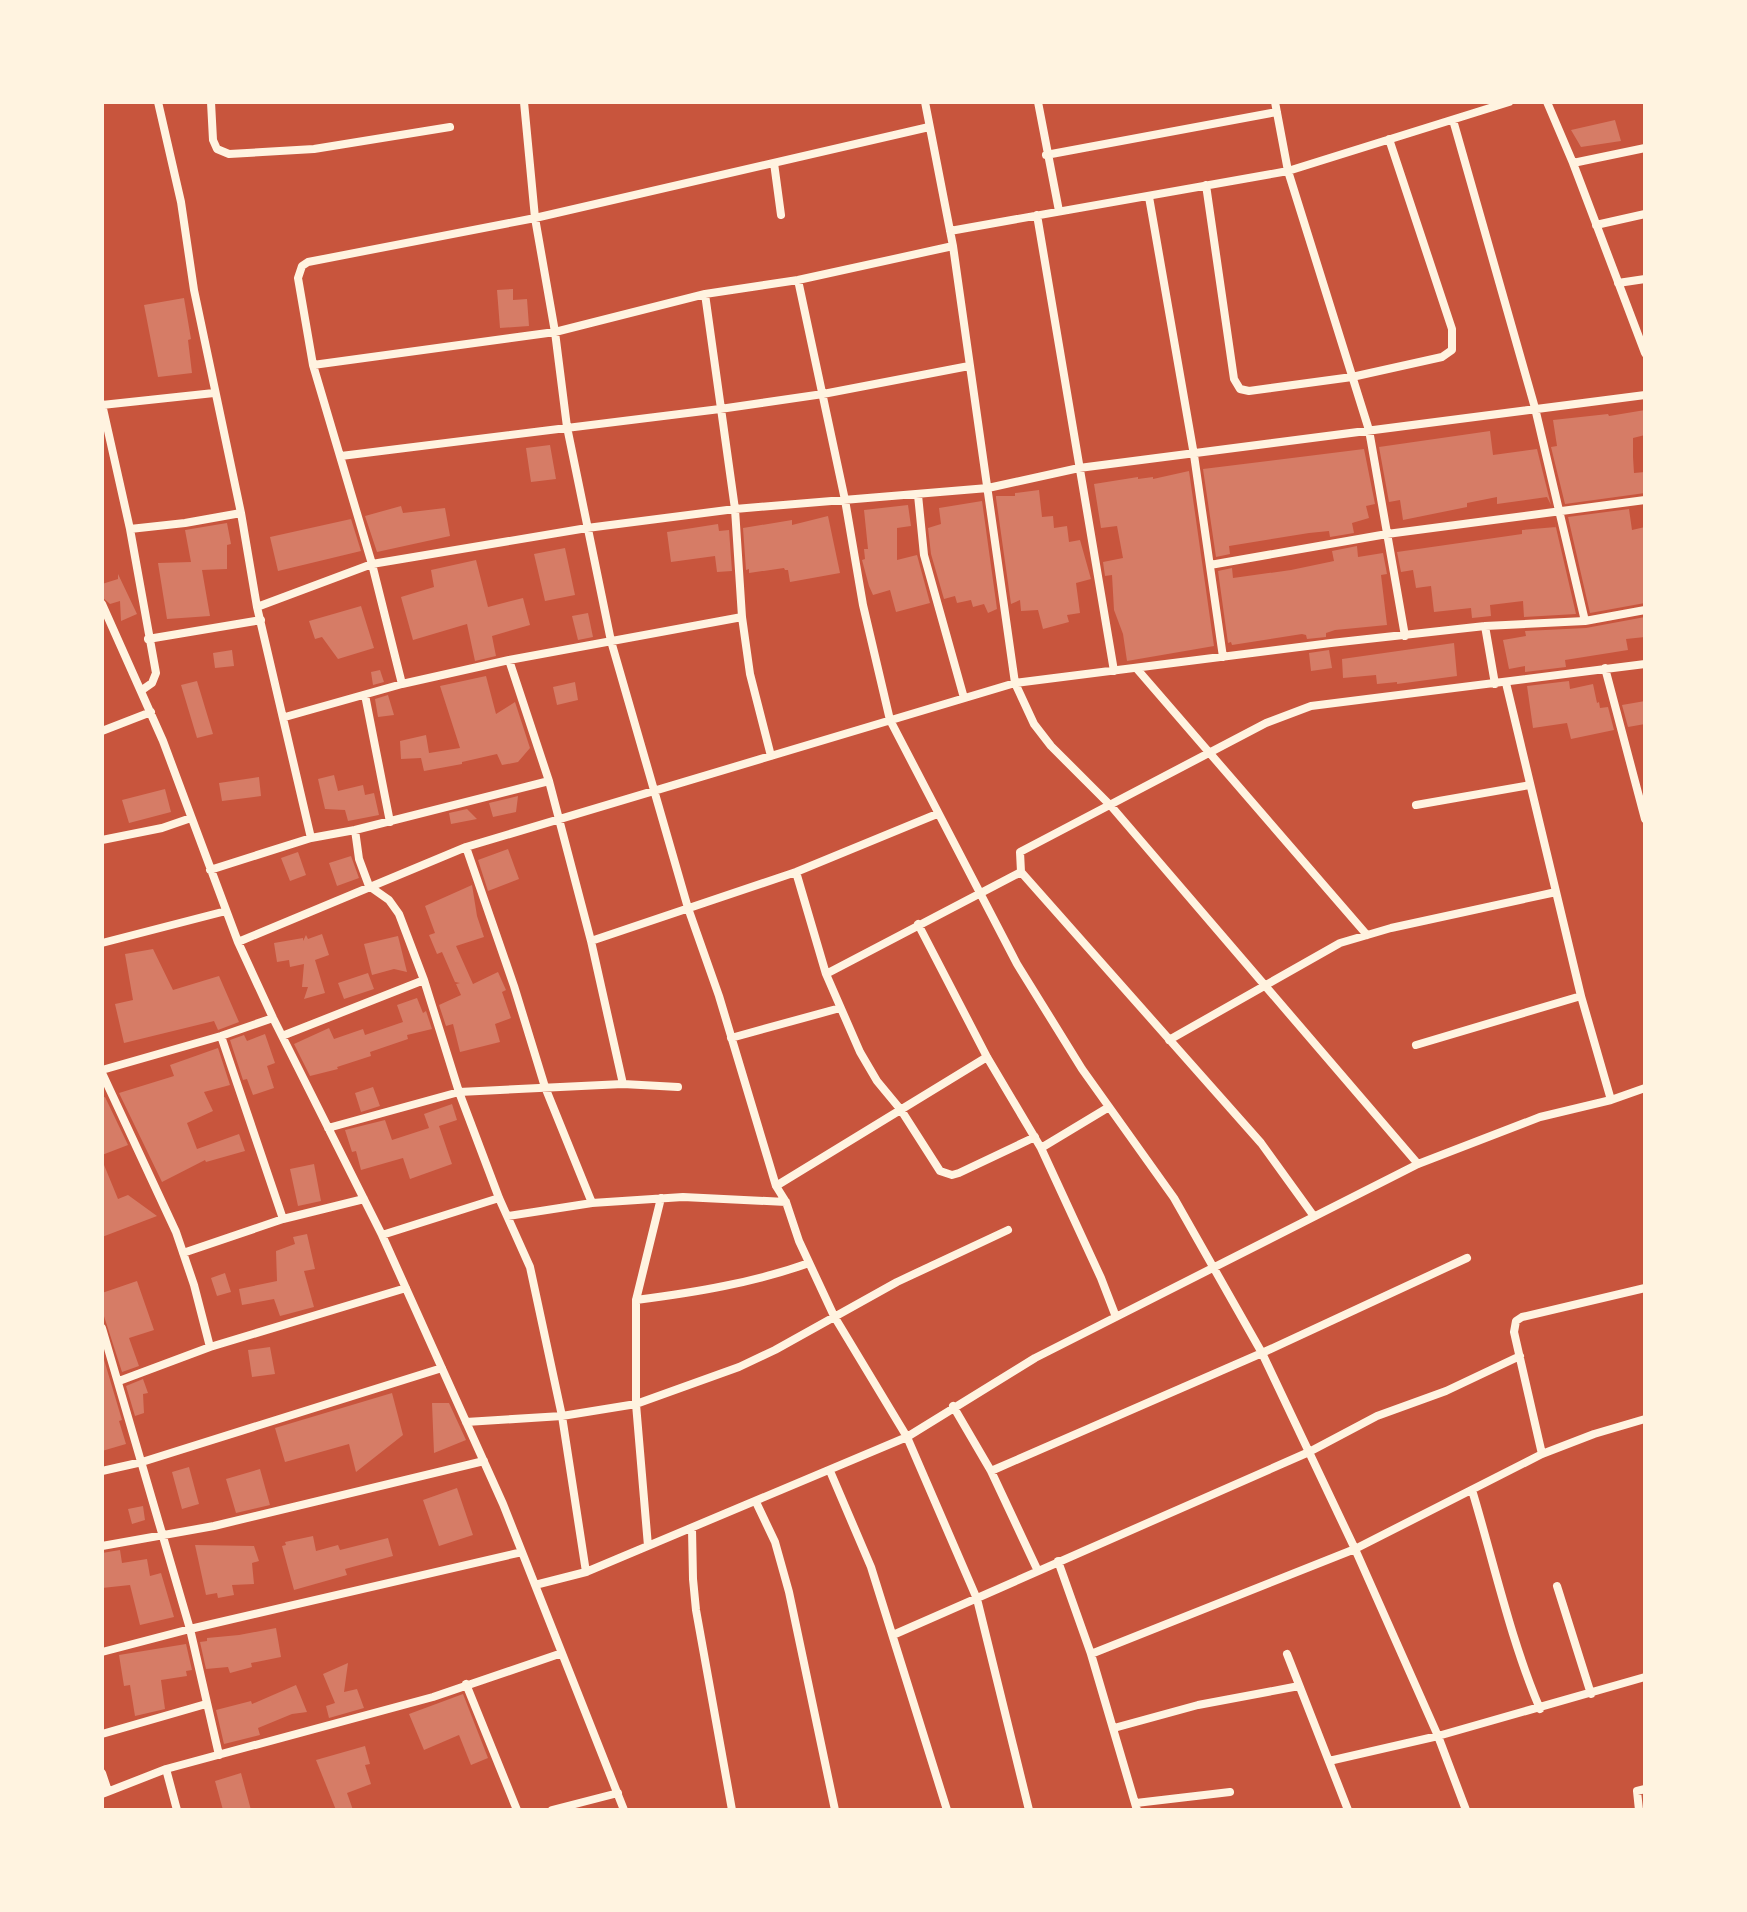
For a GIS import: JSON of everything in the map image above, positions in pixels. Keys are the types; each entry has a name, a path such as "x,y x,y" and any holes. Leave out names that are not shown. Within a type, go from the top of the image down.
{"street":[{"path":"158,102 181,202 214,393 241,513 257,607 311,838"},
{"path":"211,102 213,140 217,149 229,154 314,149 450,127"},
{"path":"524,102 535,218 555,332 567,427 587,528 611,641 688,908 776,1186 786,1202 809,1263 834,1316 907,1437 977,1599 1029,1810"},
{"path":"925,102 953,246 1015,683 1034,724 1051,746 1111,806 1418,1164"},
{"path":"1038,102 1059,211"},
{"path":"950,231 1288,171 1509,102"},
{"path":"1547,102 1645,353"},
{"path":"1046,155 1276,107 1288,171 1369,430 1405,636"},
{"path":"1453,120 1535,408 1585,621"},
{"path":"402,684 372,564 313,365 298,278 302,266 308,262 535,218 929,127"},
{"path":"1206,185 1234,379 1240,389 1249,391 1352,377 1442,357 1452,350 1452,329 1389,139"},
{"path":"1573,163 1645,148"},
{"path":"774,163 781,215"},
{"path":"1149,197 1194,455 1223,657"},
{"path":"1596,225 1645,214"},
{"path":"1037,215 1114,671"},
{"path":"313,365 555,332 705,294 798,280 953,246"},
{"path":"1618,283 1645,279"},
{"path":"798,280 845,500 863,605 890,720 1017,964 1082,1069 1174,1198 1262,1353 1355,1549 1438,1736 1466,1810"},
{"path":"705,294 735,509 742,617 750,674 771,756"},
{"path":"1634,326 1645,325"},
{"path":"341,456 720,409 823,394 969,366"},
{"path":"142,690 152,683 156,673 130,529 102,405 214,393"},
{"path":"257,607 372,564 587,528 735,509 988,488 1079,468 1645,395"},
{"path":"918,495 924,555 964,698"},
{"path":"1210,565 1387,534 1645,500"},
{"path":"130,529 241,513"},
{"path":"102,604 151,712 238,942 382,1235 484,1461 624,1810"},
{"path":"238,942 466,847 1015,683 1485,626 1585,621 1645,610"},
{"path":"285,717 402,684 509,660 742,617"},
{"path":"148,639 261,620"},
{"path":"1485,626 1495,684"},
{"path":"509,660 549,781 591,941 623,1084"},
{"path":"1313,1215 1261,1143 1021,872 1020,852 1266,723 1311,706 1645,664"},
{"path":"1605,668 1645,819"},
{"path":"1137,669 1367,935"},
{"path":"1506,683 1581,996 1611,1100"},
{"path":"365,695 390,822"},
{"path":"102,731 151,712"},
{"path":"210,870 311,838 390,822 549,781"},
{"path":"1416,805 1530,785"},
{"path":"591,941 796,872 937,814"},
{"path":"102,840 162,828 191,818"},
{"path":"355,830 359,859 369,886 389,900 399,914 424,980 459,1092 499,1198 530,1267 562,1416 586,1572"},
{"path":"466,847 545,1087 592,1203"},
{"path":"796,872 826,974 860,1052 937,1167 944,1174 959,1173 1035,1137"},
{"path":"826,974 1021,872"},
{"path":"1169,1040 1340,943 1556,892"},
{"path":"102,943 226,911"},
{"path":"918,924 987,1057 1041,1148 1116,1317"},
{"path":"282,1036 424,980"},
{"path":"1416,1045 1581,996"},
{"path":"731,1038 840,1008"},
{"path":"210,1347 176,1232 102,1071 273,1018"},
{"path":"221,1036 283,1219"},
{"path":"776,1186 987,1057"},
{"path":"328,1128 459,1092 623,1084 678,1087"},
{"path":"535,1585 586,1572 907,1437 1035,1358 1418,1164 1540,1117 1611,1100 1645,1088"},
{"path":"1041,1148 1109,1107"},
{"path":"382,1235 499,1198"},
{"path":"508,1216 592,1203 661,1198 786,1202"},
{"path":"648,1546 636,1404 636,1300 661,1198"},
{"path":"183,1253 283,1219 364,1199"},
{"path":"466,1422 562,1416 636,1404 739,1367 897,1282 1008,1230"},
{"path":"991,1471 1262,1353 1467,1258"},
{"path":"636,1300 723,1288 809,1263"},
{"path":"119,1381 210,1347 406,1288"},
{"path":"1542,1454 1514,1332 1516,1321 1645,1288"},
{"path":"102,1328 190,1629 219,1755"},
{"path":"893,1635 1037,1569 1309,1452 1377,1416 1446,1391 1520,1356"},
{"path":"102,1471 142,1462 442,1368"},
{"path":"953,1406 991,1471 1037,1569"},
{"path":"1091,1654 1355,1549 1542,1454 1645,1419"},
{"path":"102,1546 214,1526 484,1461"},
{"path":"830,1471 871,1567 947,1810"},
{"path":"1472,1490 1516,1650 1540,1709"},
{"path":"756,1502 775,1542 789,1592 835,1810"},
{"path":"692,1529 696,1610 732,1810"},
{"path":"102,1652 522,1552"},
{"path":"1058,1561 1091,1654 1136,1807 1230,1792"},
{"path":"1557,1586 1591,1694"},
{"path":"102,1773 105,1792 166,1769 433,1697 562,1653"},
{"path":"1287,1654 1348,1810"},
{"path":"1329,1761 1540,1709 1645,1677"},
{"path":"466,1684 517,1810"},
{"path":"1114,1728 1198,1705 1299,1686"},
{"path":"102,1734 206,1704"},
{"path":"166,1769 177,1810"},
{"path":"1639,1810 1637,1791 1645,1789"},
{"path":"552,1810 618,1793"}],"building":[{"path":"1615,120 1621,141 1581,147 1571,130"},
{"path":"513,289 513,300 527,299 529,326 500,328 497,290"},
{"path":"184,298 191,339 188,340 192,373 158,377 144,305"},
{"path":"1645,410 1645,435 1633,438 1633,457 1634,473 1645,472 1645,493 1565,504 1551,447 1557,446 1553,420"},
{"path":"1490,431 1493,455 1537,449 1551,505 1547,497 1497,504 1497,497 1467,503 1467,507 1403,520 1400,500 1389,502 1379,447"},
{"path":"550,445 556,479 531,482 526,448"},
{"path":"1364,449 1375,504 1366,506 1369,518 1352,523 1354,533 1330,537 1329,531 1309,533 1229,546 1230,554 1216,557 1203,469"},
{"path":"1189,471 1214,646 1127,661 1123,634 1114,610 1112,575 1105,576 1103,562 1123,558 1117,526 1101,528 1094,484 1138,477 1153,479"},
{"path":"1039,490 1042,517 1053,516 1054,528 1067,526 1069,542 1080,540 1091,579 1076,583 1080,613 1067,615 1069,622 1043,629 1038,610 1021,611 1020,600 1011,604 996,498"},
{"path":"982,501 997,609 988,613 984,604 973,607 971,600 957,603 955,596 944,599 931,554 928,528 941,524 939,508"},
{"path":"908,505 911,526 897,528 897,560 917,555 930,603 896,612 890,590 873,595 869,586 862,560 865,559 864,549 868,549 864,510"},
{"path":"401,506 403,513 445,508 450,536 377,552 365,516"},
{"path":"1629,509 1632,530 1645,527 1645,603 1590,613 1568,517"},
{"path":"828,516 840,573 790,582 788,570 784,568 749,573 749,569 746,570 743,528 792,520 792,525"},
{"path":"351,519 361,551 278,571 270,537"},
{"path":"227,523 231,544 227,545 227,569 202,570 210,616 167,619 158,563 191,562 185,530"},
{"path":"718,524 719,531 729,530 732,571 717,572 715,556 671,562 667,532"},
{"path":"1556,527 1576,614 1524,617 1523,601 1490,605 1491,616 1472,618 1471,608 1434,612 1431,586 1416,588 1413,570 1401,572 1397,552"},
{"path":"1357,546 1358,557 1383,553 1387,574 1381,575 1387,625 1335,630 1326,633 1326,637 1307,639 1302,634 1232,645 1228,643 1218,571 1232,568 1233,578 1291,570 1334,561 1332,551"},
{"path":"565,548 575,595 545,601 534,554"},
{"path":"476,560 488,607 523,598 530,625 492,636 496,656 475,661 467,624 413,640 401,597 434,587 431,570"},
{"path":"118,574 137,614 121,621 120,601 110,604 102,597 102,584 118,579"},
{"path":"361,606 374,648 338,659 322,637 315,639 309,621"},
{"path":"588,613 593,637 578,640 572,616"},
{"path":"1645,617 1645,637 1626,639 1628,650 1565,660 1566,667 1525,672 1525,666 1509,669 1503,640 1526,636 1525,631 1586,628"},
{"path":"1454,643 1457,676 1397,684 1377,684 1376,675 1343,678 1342,659"},
{"path":"232,650 234,666 215,668 213,653"},
{"path":"1329,650 1332,668 1311,671 1309,653"},
{"path":"380,670 384,682 373,685 371,672"},
{"path":"486,676 496,714 515,702 530,748 518,762 502,765 497,754 424,771 421,758 401,759 400,741 426,735 429,753 460,748 440,686"},
{"path":"197,681 213,734 197,738 181,685"},
{"path":"1569,681 1570,689 1593,684 1597,703 1600,708 1608,707 1614,730 1571,739 1567,723 1533,728 1527,686"},
{"path":"575,682 578,700 557,705 553,687"},
{"path":"388,695 394,715 378,717 375,699"},
{"path":"1645,701 1645,724 1628,727 1622,705"},
{"path":"334,775 338,791 363,785 365,795 374,793 379,815 348,821 345,810 325,809 318,779"},
{"path":"259,777 261,796 222,801 219,783"},
{"path":"165,789 171,812 129,823 122,800"},
{"path":"518,796 516,812 493,817 489,803"},
{"path":"467,809 477,819 451,824 449,813"},
{"path":"508,849 519,879 488,891 478,860"},
{"path":"298,852 306,875 290,881 281,858"},
{"path":"351,856 359,878 337,886 329,863"},
{"path":"472,885 484,937 456,946 473,984 498,972 506,990 502,992 511,1018 495,1024 500,1042 460,1052 453,1024 446,1026 439,1005 461,995 456,984 460,983 455,982 442,952 437,954 429,935 435,933 425,906"},
{"path":"322,934 329,955 315,960 325,993 304,999 308,987 302,987 304,964 290,967 289,960 277,962 274,943 303,938 303,941 306,935 308,939"},
{"path":"398,936 407,972 394,969 372,975 364,944"},
{"path":"153,949 173,990 219,976 239,1022 218,1030 214,1021 124,1043 115,1004 133,1000 125,954"},
{"path":"368,973 374,989 344,999 338,983"},
{"path":"417,998 423,1013 426,1011 432,1029 407,1035 408,1039 370,1052 371,1056 338,1069 310,1076 294,1044 329,1028 334,1039 363,1029 365,1035 403,1022 397,1005"},
{"path":"265,1034 275,1063 267,1066 274,1088 253,1095 247,1079 243,1080 230,1040 244,1035 247,1041"},
{"path":"218,1048 230,1085 204,1092 213,1111 187,1123 197,1149 239,1134 245,1151 205,1160 162,1182 119,1093 174,1076 170,1065"},
{"path":"373,1087 380,1106 361,1112 355,1093"},
{"path":"105,1097 128,1145 102,1155 102,1098"},
{"path":"452,1104 457,1120 439,1126 452,1164 410,1179 403,1158 361,1170 356,1151 352,1152 345,1130 385,1120 392,1140 429,1128 424,1114"},
{"path":"102,1160 118,1199 128,1195 157,1216 102,1237"},
{"path":"314,1164 321,1201 298,1206 290,1169"},
{"path":"307,1234 315,1269 304,1271 314,1307 280,1316 274,1299 242,1305 239,1289 277,1281 276,1251 295,1244 293,1237"},
{"path":"225,1273 231,1292 217,1296 211,1278"},
{"path":"137,1281 154,1330 129,1338 139,1366 122,1372 102,1310 102,1293"},
{"path":"270,1347 275,1374 252,1377 248,1350"},
{"path":"102,1353 126,1444 102,1451"},
{"path":"143,1379 148,1393 143,1394 144,1413 135,1416 126,1386"},
{"path":"392,1393 403,1435 356,1472 349,1444 285,1462 275,1428"},
{"path":"432,1403 449,1403 466,1440 434,1453"},
{"path":"189,1467 199,1504 182,1509 172,1472"},
{"path":"260,1469 270,1505 236,1513 226,1479"},
{"path":"457,1488 473,1535 439,1546 423,1500"},
{"path":"143,1506 145,1520 132,1524 128,1509"},
{"path":"313,1536 316,1551 338,1545 340,1550 388,1538 393,1556 345,1569 347,1575 294,1590 282,1546 286,1545 285,1542"},
{"path":"195,1545 254,1546 259,1561 252,1563 254,1584 232,1585 234,1595 218,1598 217,1593 206,1595"},
{"path":"120,1550 122,1563 147,1559 150,1576 161,1573 174,1617 140,1625 130,1585 102,1588 102,1553"},
{"path":"276,1628 281,1657 251,1663 252,1667 230,1673 228,1667 206,1669 200,1642 207,1641 207,1638"},
{"path":"186,1644 192,1670 186,1671 187,1676 161,1680 165,1709 135,1716 130,1685 124,1686 119,1655"},
{"path":"348,1663 344,1692 357,1689 364,1708 329,1718 326,1706 335,1703 323,1674"},
{"path":"296,1685 307,1712 292,1714 258,1728 260,1735 224,1744 216,1710 251,1701 252,1704"},
{"path":"463,1694 488,1758 471,1765 459,1735 424,1750 409,1714"},
{"path":"365,1746 370,1764 365,1765 371,1784 347,1793 353,1810 336,1810 316,1760"},
{"path":"241,1773 251,1810 223,1810 215,1781"}]}
